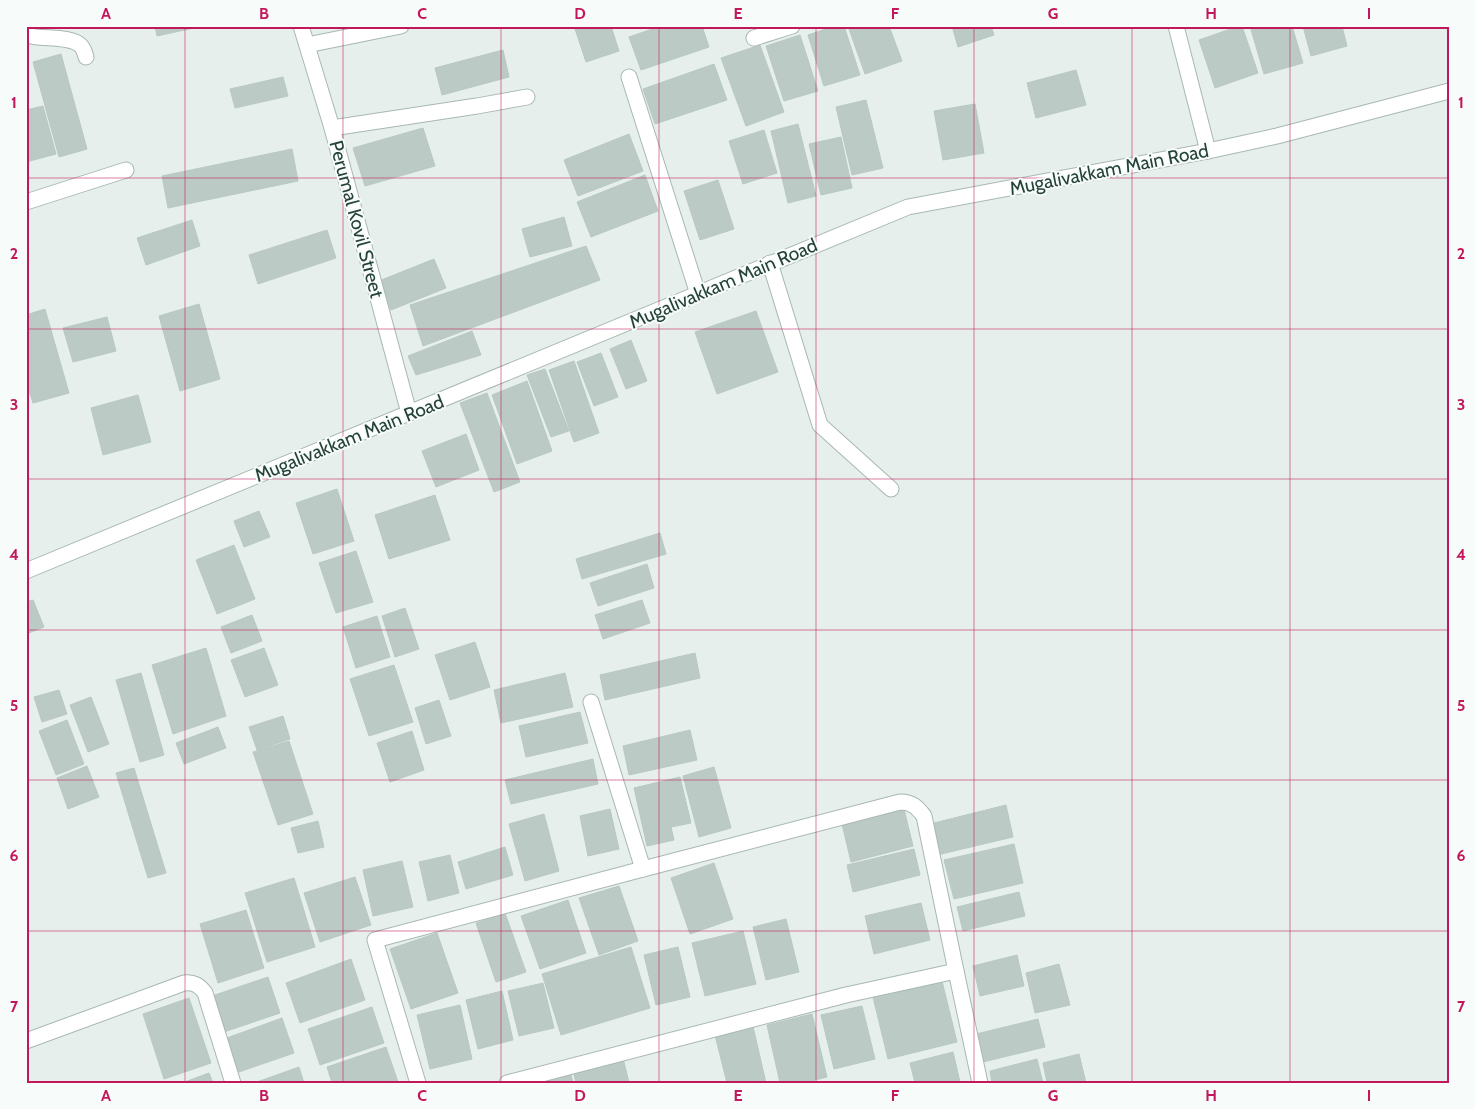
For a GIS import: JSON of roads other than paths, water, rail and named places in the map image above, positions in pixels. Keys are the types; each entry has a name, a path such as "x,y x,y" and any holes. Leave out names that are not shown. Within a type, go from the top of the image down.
{"street":[{"name":"Perumal Kovil Street","path":"301,26 332,128 409,413"},
{"path":"307,45 400,26"},
{"path":"754,38 792,26"},
{"path":"1176,26 1208,151"},
{"path":"26,34 34,37 74,41 82,47 86,57"},
{"path":"629,77 698,294"},
{"name":"Mugalivakkam Main Road","path":"26,572 908,207 1208,151 1276,136 1449,91"},
{"path":"332,128 527,97"},
{"path":"26,202 126,170"},
{"path":"770,263 820,425 891,489"},
{"path":"591,702 643,869"},
{"path":"418,1083 374,940 900,802 908,802 916,806 924,816 980,1083"},
{"path":"507,1083 836,997 956,971"},
{"path":"26,1041 184,983 192,982 200,986 205,993 232,1083"}]}
